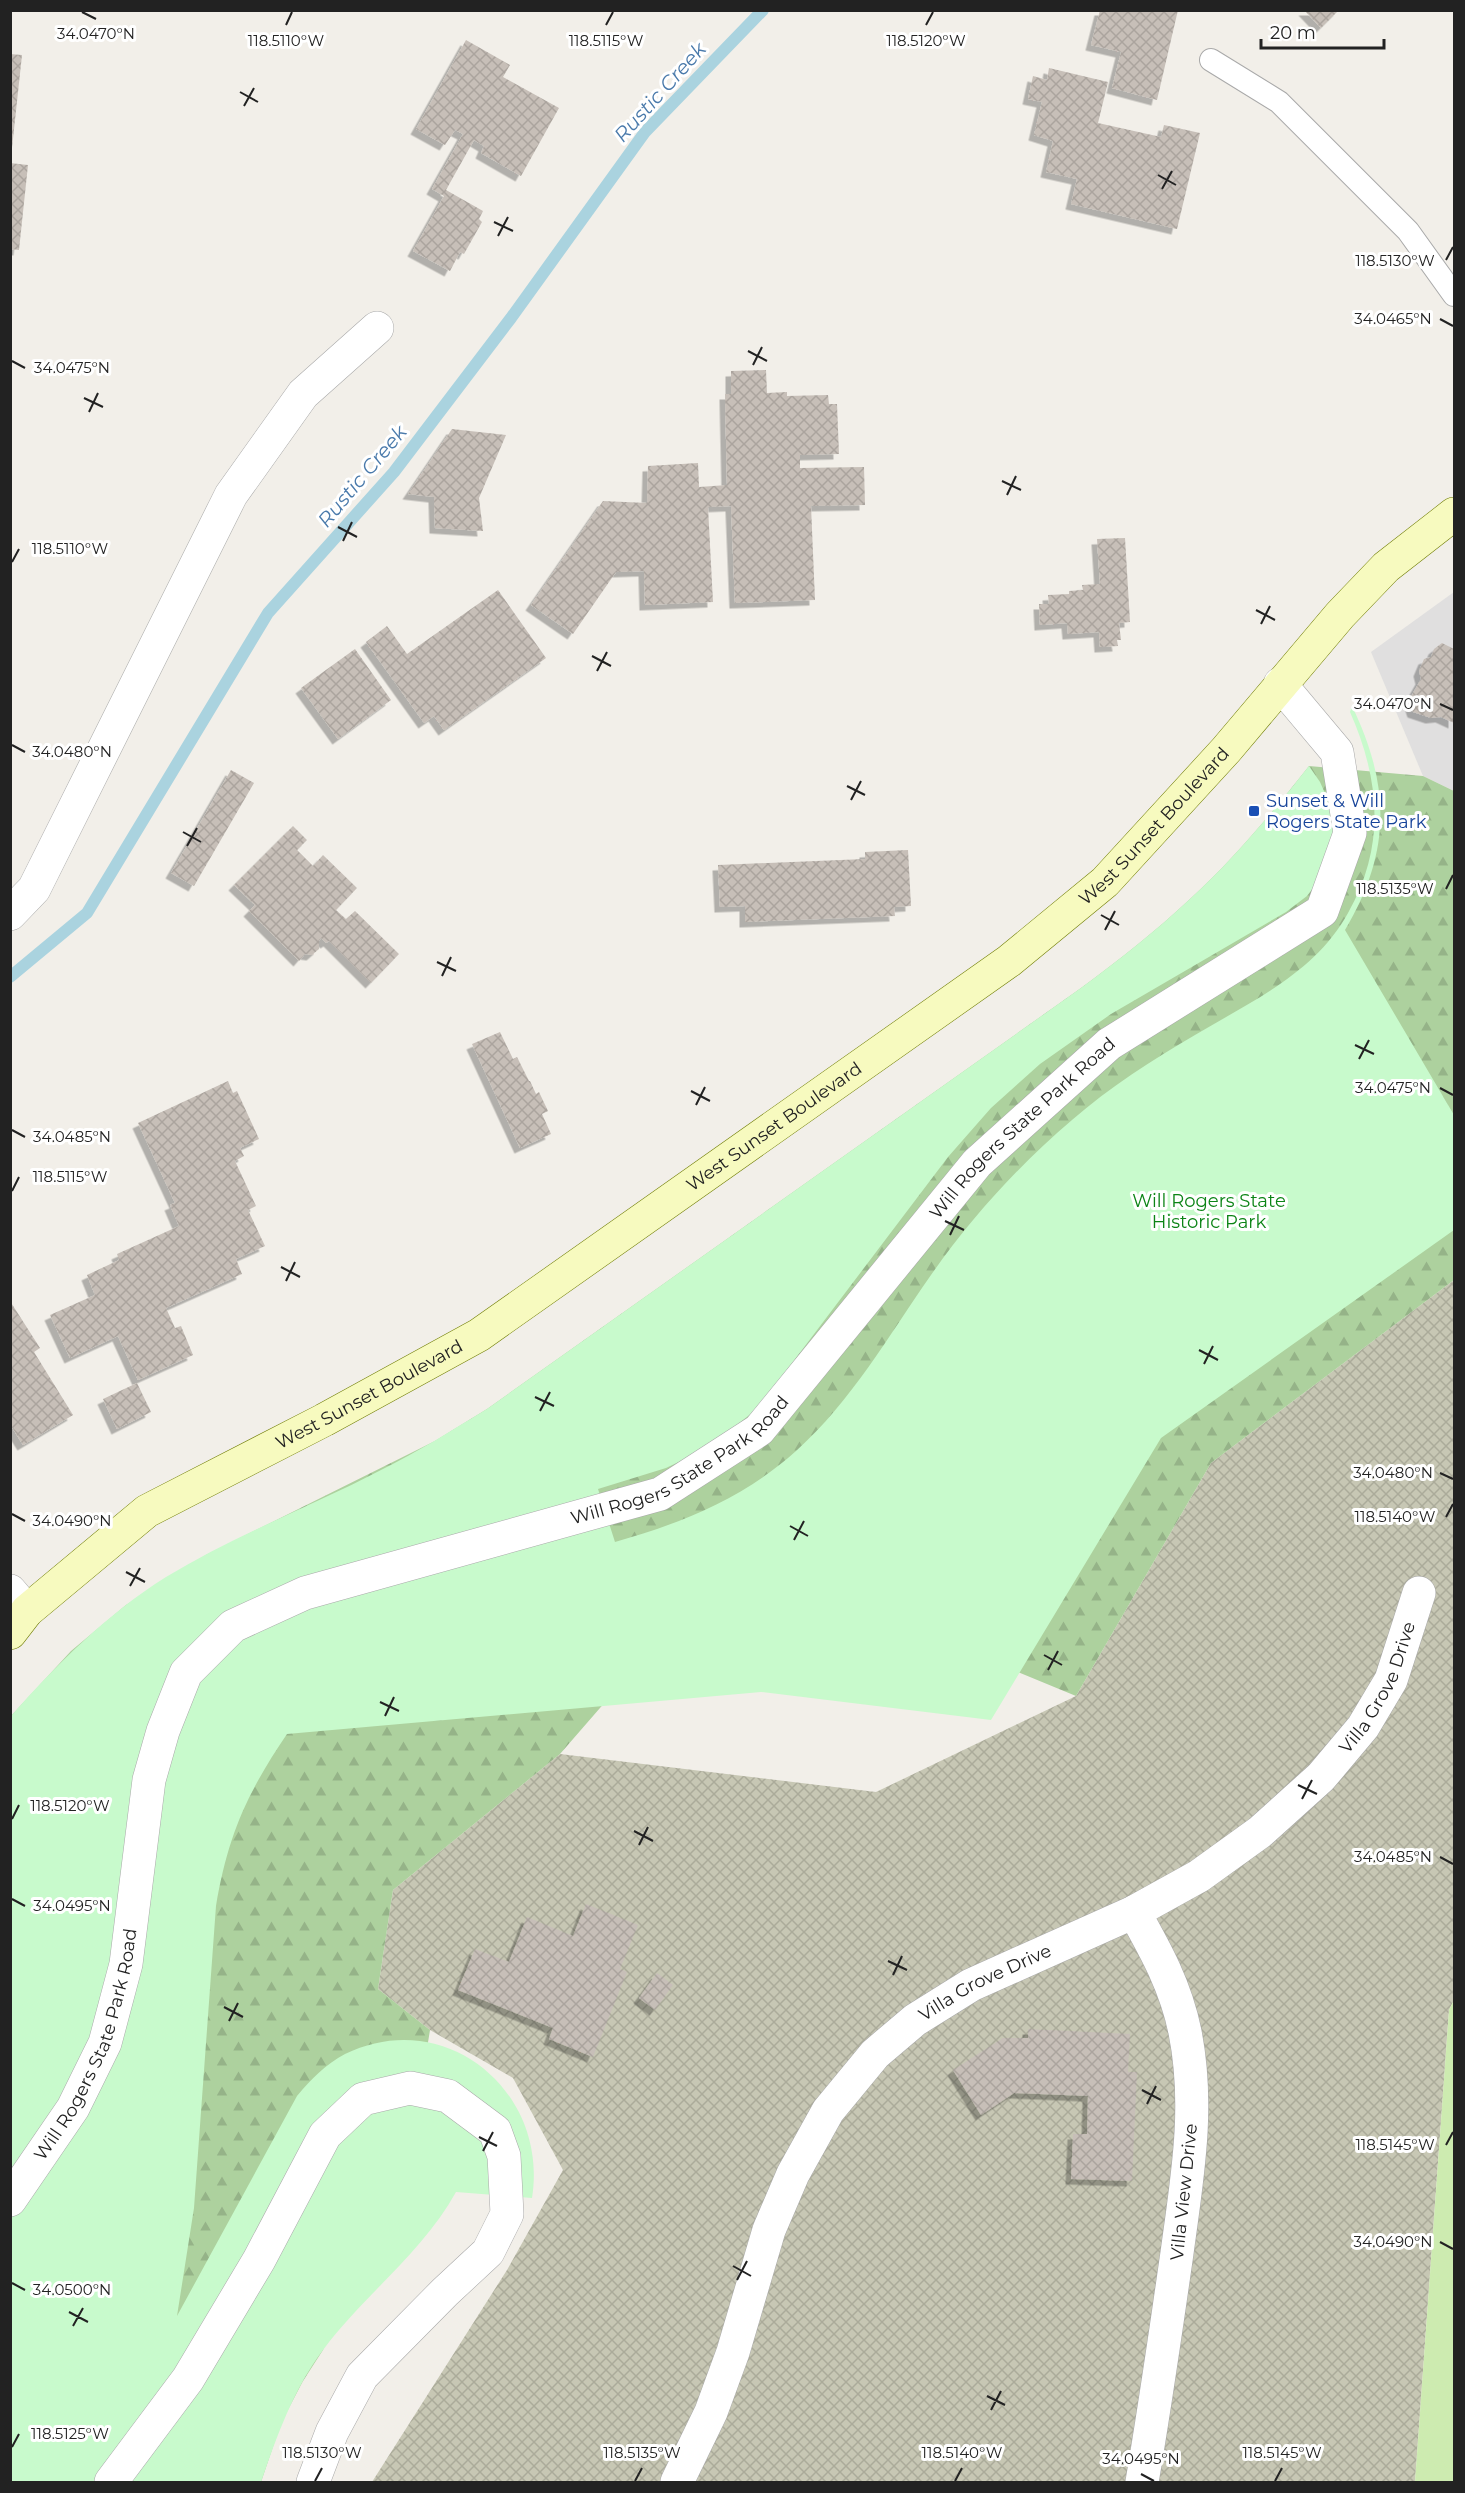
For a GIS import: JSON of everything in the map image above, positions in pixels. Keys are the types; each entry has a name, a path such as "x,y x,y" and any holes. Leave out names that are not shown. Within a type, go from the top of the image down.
{"main road":[{"name":"West Sunset Boulevard","path":"16,1611 147,1511 324,1420 479,1335 1009,961 1105,882 1226,750 1340,615 1386,567 1455,514"}],"street":[{"path":"10,914 34,889 231,495 303,394 377,328"},
{"name":"Will Rogers State Park Road","path":"10,2200 74,2108 105,2043 126,1964 149,1780 163,1731 186,1673 233,1626 305,1593 660,1494 759,1430 977,1163 1109,1044 1322,911 1350,833 1337,752 1280,684"},
{"name":"Villa Grove Drive","path":"677,2482 711,2412 729,2362 769,2230 793,2174 828,2111 875,2054 915,2020 971,1984 1134,1912 1199,1876 1260,1832 1321,1777 1363,1727 1391,1680 1419,1593"},
{"name":"Villa View Drive","path":"1134,1912 1168,1973 1185,2031 1192,2083 1192,2142 1162,2362 1142,2482"},
{"path":"111,2482 188,2379 259,2260 325,2135 363,2098 410,2088 448,2096 495,2131 504,2156 507,2214 488,2252 362,2376 332,2432 313,2482"}],"lane":[{"path":"1211,60 1279,102 1408,231 1455,296"}],"shaded area":[{"path":"1454,592 1454,791 1423,776 1371,652"},
{"path":"1454,1280 1454,2000 1449,2010 1415,2482 372,2482 507,2270 563,2170 513,2078 430,2030 378,1989 393,1890 560,1754 876,1792 1076,1696 1211,1463"}],"green space":[{"name":"Will Rogers State Historic Park","path":"1352,706 1374,764 1379,792 1380,819 1378,846 1371,873 1345,930 1454,1115 1454,1230 1161,1438 991,1720 761,1692 287,1734 261,1776 241,1816 227,1857 216,1906 194,2208 177,2316 297,2096 319,2072 345,2054 382,2042 419,2041 453,2050 482,2068 507,2092 524,2123 533,2159 532,2198 456,2192 427,2234 339,2330 312,2365 287,2414 261,2482 11,2482 11,1716 84,1641 144,1591 192,1562 246,1534 395,1463 487,1409 1081,988 1151,934 1206,884 1252,835 1309,766 1328,800 1333,815 1333,835 1317,883 1307,896 1286,912 1111,1014 1040,1064 991,1108 948,1157 758,1408 708,1448 666,1468 598,1489 615,1542 711,1507 776,1468 816,1432 852,1390 962,1233 1033,1155 1086,1108 1132,1074 1280,984 1318,953 1334,934 1348,913 1360,888 1369,863 1373,838 1373,788 1368,763 1350,712"},
{"name":"Will Rogers State Historic Park","path":"1309,766 1423,776 1454,791 1454,1280 1211,1463 1076,1696 860,1607 653,1647 560,1754 393,1890 378,1989 430,2030 413,2135 323,2350 303,2381 281,2423 261,2482 11,2482 11,1716 71,1651 126,1605 206,1555 435,1441 487,1409 1081,988 1151,934 1206,884 1252,835"},
{"path":"1454,2000 1454,2482 1415,2482 1449,2010"}],"building":[{"path":"1100,10 1178,10 1157,100 1112,88 1121,52 1091,45"},
{"path":"1304,10 1339,10 1321,28"},
{"path":"466,40 510,65 503,77 559,108 521,176 481,153 484,146 474,140 446,190 483,211 479,219 482,222 464,254 460,252 450,271 413,251 444,196 432,189 463,134 455,130 445,145 416,129"},
{"path":"10,54 22,55 12,148 10,148"},
{"path":"1049,68 1108,82 1098,123 1161,137 1164,125 1200,133 1177,229 1071,204 1077,179 1046,172 1053,141 1034,135 1042,102 1028,99 1033,76 1047,80"},
{"path":"10,163 28,165 19,250 10,249"},
{"path":"766,370 767,393 787,392 787,396 828,395 829,404 837,404 839,454 800,455 800,468 864,467 865,505 811,506 815,600 735,603 731,506 708,507 713,602 645,605 644,571 616,572 573,634 531,605 603,501 647,503 648,466 698,463 699,487 727,485 725,394 731,394 731,371"},
{"path":"452,429 506,435 479,498 483,531 435,528 434,497 408,494"},
{"path":"1125,538 1130,622 1119,623 1121,640 1117,640 1118,646 1100,647 1099,632 1068,634 1067,623 1040,625 1039,604 1049,604 1048,595 1069,594 1069,591 1083,590 1082,585 1100,584 1097,539"},
{"path":"498,590 546,658 444,730 434,716 424,723 366,642 387,626 407,654"},
{"path":"1442,643 1454,649 1454,723 1441,717 1431,718 1413,712 1409,700 1421,679 1419,671 1424,659 1431,657 1434,649"},
{"path":"355,649 391,700 338,739 301,688"},
{"path":"231,770 254,783 194,886 171,873"},
{"path":"293,826 307,840 297,850 313,866 323,855 357,888 336,910 346,919 355,911 399,954 371,983 329,941 326,943 321,938 319,949 312,955 305,954 299,961 249,911 255,905 234,885"},
{"path":"908,850 911,906 894,907 895,916 745,922 745,906 720,907 718,865 865,859 865,852"},
{"path":"500,1032 513,1059 517,1057 536,1094 539,1092 548,1111 542,1114 551,1134 520,1148 472,1044"},
{"path":"228,1081 233,1093 237,1091 259,1139 240,1148 244,1156 235,1161 256,1206 248,1210 265,1246 236,1259 242,1274 166,1308 175,1328 181,1326 193,1355 138,1380 118,1336 70,1358 50,1315 95,1295 87,1275 119,1260 117,1254 179,1226 170,1205 175,1203 138,1123"},
{"path":"10,1301 40,1348 34,1352 73,1415 23,1445 10,1424"},
{"path":"137,1383 151,1412 117,1429 103,1399"},
{"path":"586,1904 638,1925 620,1969 627,1972 593,2057 549,2039 553,2028 458,1990 475,1949 509,1962 527,1917 573,1936"},
{"path":"657,1973 673,1985 655,2010 639,1998"},
{"path":"1028,2029 1130,2034 1128,2072 1137,2072 1132,2181 1071,2179 1073,2134 1087,2134 1088,2096 1014,2093 981,2115 953,2070 1003,2038 1028,2038"}],"waterway":[{"name":"Rustic Creek","path":"10,977 87,913 268,613 394,472 511,318 645,132 763,10"}],"place":[{"name":"Sunset & Will Rogers State Park","path":"1254,811"}]}
